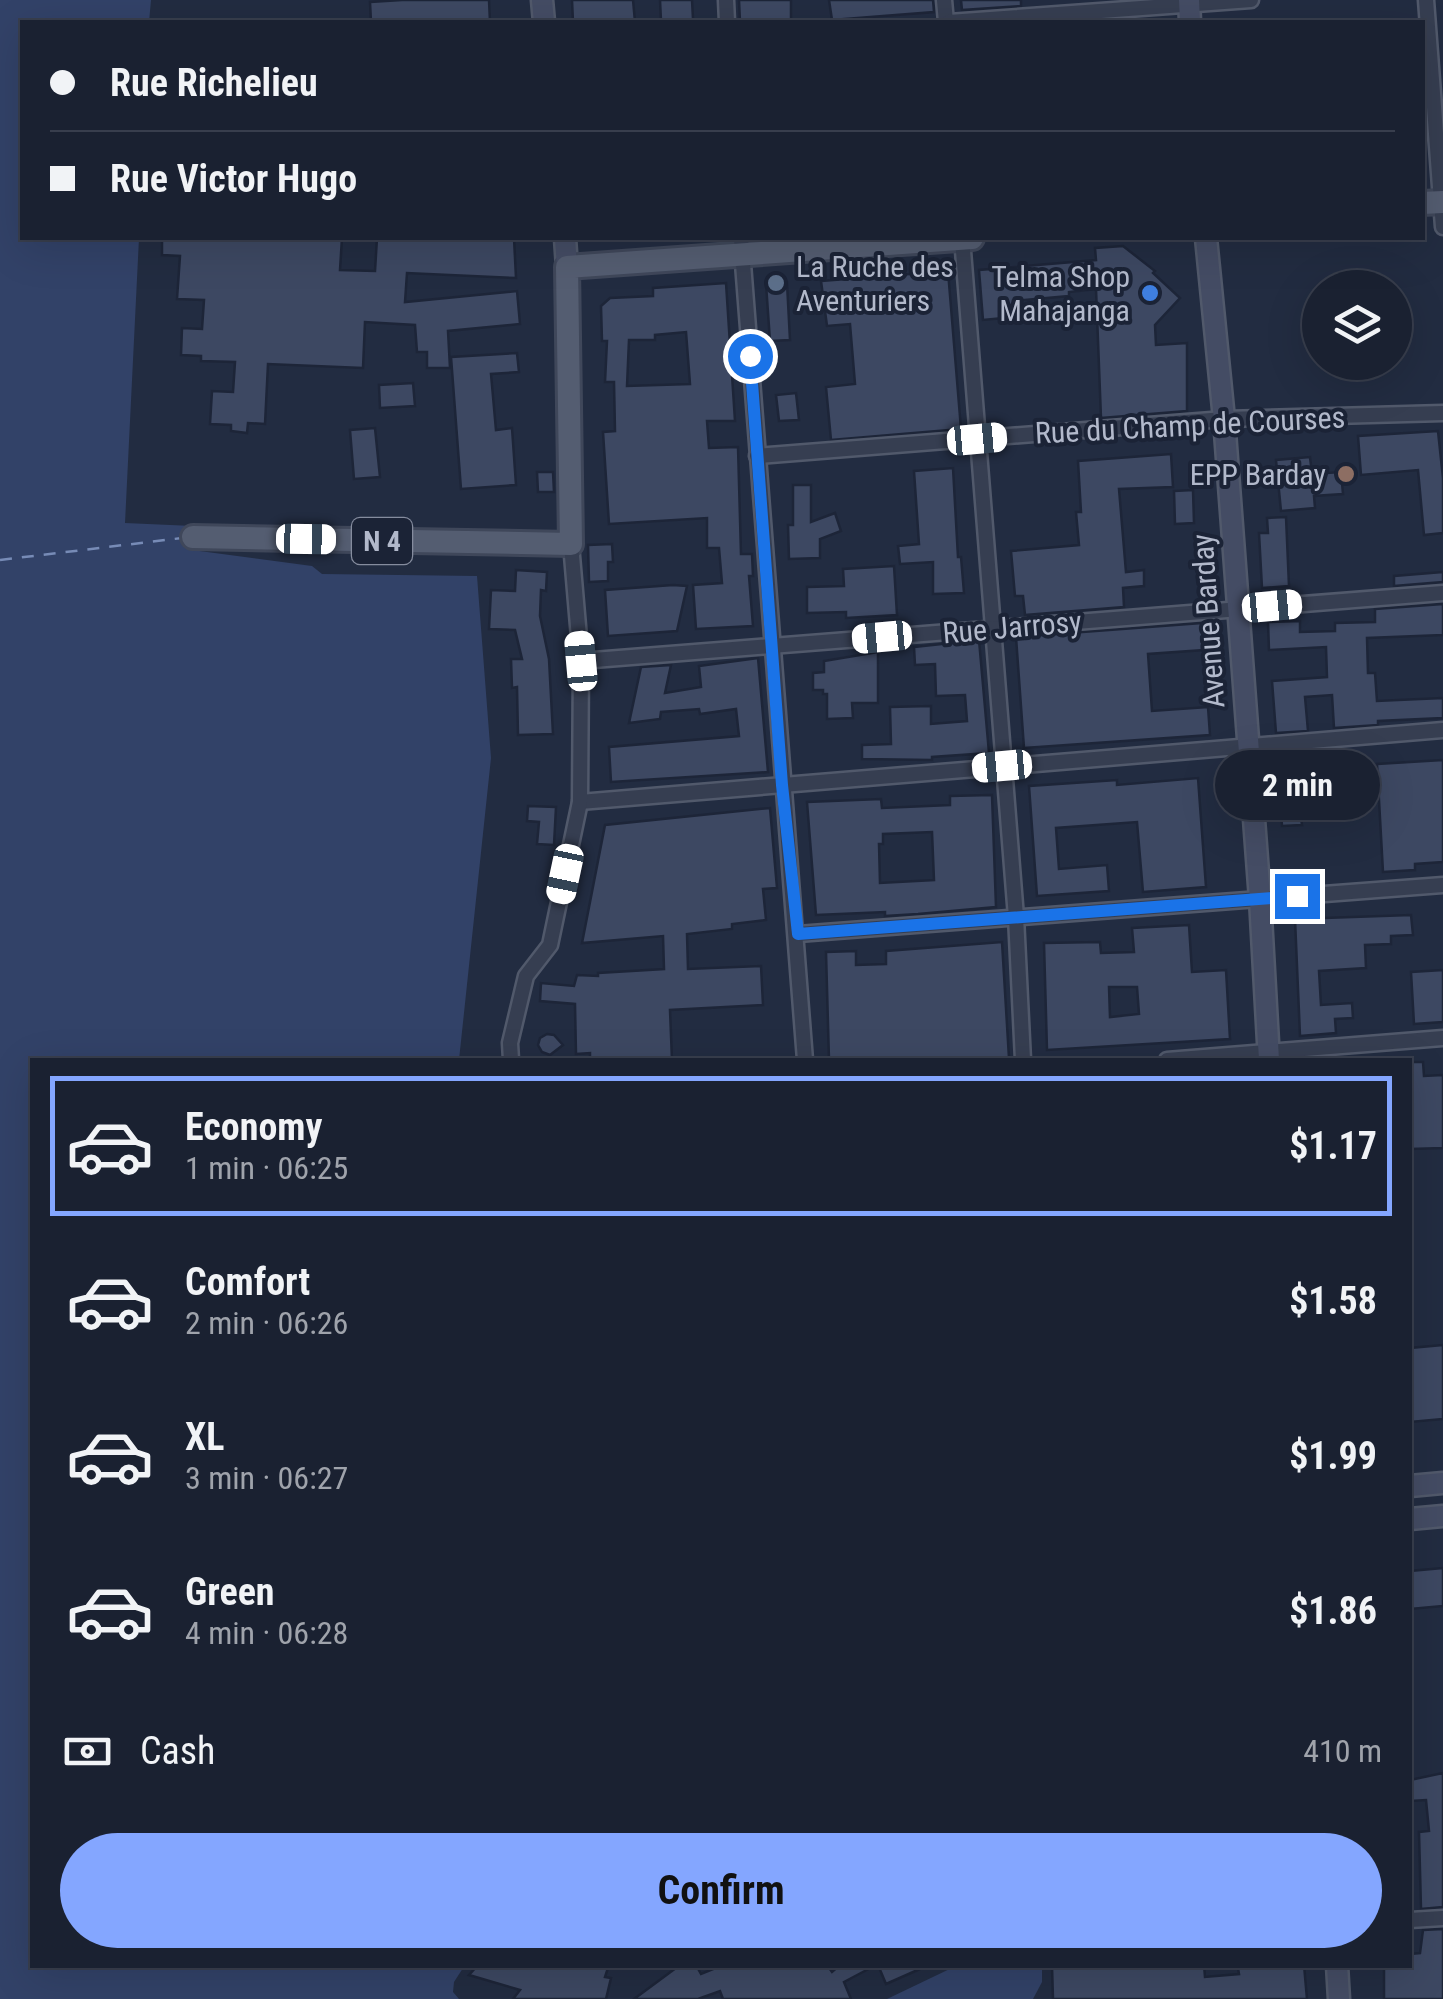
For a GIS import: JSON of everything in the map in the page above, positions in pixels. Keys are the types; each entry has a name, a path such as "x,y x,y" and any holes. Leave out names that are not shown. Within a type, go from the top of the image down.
{"main road":[{"path":"564,240 570,544"},
{"path":"567,268 741,246 907,240"},
{"name":"Avenue Barday","path":"1206,240 1224,419 1269,1056"},
{"name":"N 4","path":"192,537 570,544"},
{"path":"1412,1486 1443,1482"},
{"path":"1412,1519 1443,1516"},
{"path":"1337,1968 1339,1999"}],"street":[{"path":"984,20 1189,9 1251,0"},
{"path":"1426,0 1436,203 1443,227"},
{"path":"962,240 1016,917 1023,1058"},
{"path":"741,246 806,1058"},
{"name":"Rue du Champ de Courses","path":"758,456 1224,419 1443,413"},
{"path":"510,1058 526,976 550,946 580,802 581,661 570,544"},
{"name":"Rue Jarrosy","path":"581,661 1443,593"},
{"path":"580,802 1443,730"},
{"path":"798,934 1443,885"},
{"path":"1218,1058 1443,1038"},
{"path":"1412,1920 1443,1918"}],"water":[{"path":"0,0 151,0 149,20 20,20 20,240 139,240 125,523 193,526 192,550 312,566 322,574 477,576 491,758 459,1058 30,1058 30,1968 463,1968 454,1982 453,1992 459,1999 0,1999"},
{"path":"952,1968 1042,1968 1042,1982 1033,1999 887,1999"}],"building":[{"path":"489,0 490,20 371,20 370,2"},
{"path":"572,0 633,0 635,20 573,20"},
{"path":"660,0 692,0 693,19 661,20"},
{"path":"739,0 791,0 791,20 740,20"},
{"path":"829,0 933,0 934,12 832,20"},
{"path":"961,0 1021,0 1021,6 962,10"},
{"path":"162,240 342,240 340,270 375,271 377,240 514,240 516,278 407,273 405,302 517,291 520,324 448,331 450,368 427,368 427,352 417,352 415,325 365,322 363,368 268,364 265,424 248,423 247,433 231,431 231,425 210,424 212,391 233,392 235,362 201,361 201,356 181,355 182,328 202,329 204,300 177,299 180,256 162,255"},
{"path":"1123,246 1155,271 1180,298 1155,325 1156,345 1187,343 1187,411 1101,418 1096,289 1069,292 1069,296 1013,301 1014,317 983,320 979,270 1096,260 1095,248"},
{"path":"948,271 961,429 831,440 826,387 855,384 850,324 827,326 821,281"},
{"path":"726,283 735,421 707,421 709,448 738,447 741,554 752,554 753,576 749,576 753,626 696,629 693,585 722,583 719,548 707,548 707,518 609,524 603,432 615,431 614,382 605,382 607,341 602,341 601,306 610,298 653,296 653,288","holes":["686,332 690,384 627,386 629,340 655,340 655,335"]},
{"path":"787,283 790,340 770,341 766,284"},
{"path":"517,353 519,372 491,374 496,430 512,428 516,485 461,489 451,357"},
{"path":"413,383 415,406 380,408 379,385"},
{"path":"796,393 799,420 779,421 776,395"},
{"path":"375,428 380,477 354,479 350,430"},
{"path":"1438,431 1443,533 1424,535 1418,470 1361,475 1358,436"},
{"path":"1171,454 1173,487 1119,489 1126,572 1144,570 1144,586 1123,588 1124,607 1025,615 1023,596 1015,596 1011,551 1079,545 1078,461"},
{"path":"1310,457 1312,474 1341,472 1343,494 1314,496 1315,508 1281,511 1276,460"},
{"path":"953,468 964,593 933,594 933,562 900,564 898,546 919,544 914,471"},
{"path":"537,472 553,472 554,492 538,492"},
{"path":"793,485 811,485 811,522 835,513 841,531 820,539 820,558 789,559"},
{"path":"1193,490 1194,523 1175,524 1174,491"},
{"path":"1286,517 1289,586 1262,588 1259,533 1268,533 1267,518"},
{"path":"612,544 608,581 589,582 588,545"},
{"path":"894,566 897,615 846,618 846,612 807,613 807,587 844,586 843,569"},
{"path":"516,570 547,572 546,591 541,590 540,616 549,659 553,734 518,735 517,687 512,688 511,659 522,659 515,630 489,629 491,590 515,591"},
{"path":"1443,572 1443,582 1394,586 1394,576"},
{"path":"687,586 677,631 608,636 605,590"},
{"path":"1443,604 1443,635 1367,638 1368,673 1375,673 1377,701 1443,698 1443,718 1334,728 1332,695 1305,697 1308,731 1276,733 1272,681 1327,677 1326,647 1269,650 1268,622 1300,621 1300,632 1335,631 1335,623 1375,622 1375,609"},
{"path":"1202,623 1204,650 1148,654 1152,711 1208,707 1210,735 1024,748 1016,637"},
{"path":"979,640 989,753 932,760 862,759 862,745 891,744 890,707 931,706 931,724 967,721 965,695 936,696 935,664 915,665 914,647"},
{"path":"878,652 878,703 852,703 853,718 827,719 827,694 813,690 813,673 824,672 824,661"},
{"path":"758,658 768,772 611,782 609,747 739,736 736,709 700,714 699,709 661,712 660,719 629,723 641,667 671,665 665,693 701,687 699,666"},
{"path":"1443,760 1443,862 1415,864 1415,870 1383,872 1377,764"},
{"path":"1311,769 1314,816 1301,817 1302,825 1282,826 1278,770"},
{"path":"1198,778 1206,887 1143,892 1137,822 1056,828 1059,869 1107,865 1109,891 1037,896 1029,786 1117,780 1117,785"},
{"path":"992,795 996,907 885,916 885,912 816,915 807,802 881,799 882,808 950,805 950,796","holes":["932,832 934,880 880,883 879,844 883,844 883,834"]},
{"path":"528,806 556,807 554,845 537,844 539,822 527,821"},
{"path":"770,808 777,888 763,889 766,920 687,934 688,969 761,966 763,1005 670,1010 672,1058 590,1058 590,1053 576,1054 575,1004 540,1001 541,983 574,986 577,975 664,969 663,936 582,943 605,825"},
{"path":"1411,915 1413,935 1391,936 1391,944 1365,945 1366,968 1319,971 1321,1005 1352,1003 1353,1018 1335,1019 1336,1033 1300,1036 1295,919"},
{"path":"1189,925 1192,972 1226,970 1230,1039 1047,1050 1044,943 1100,942 1101,953 1134,952 1132,928","holes":["1109,987 1137,987 1139,1014 1110,1017"]},
{"path":"1002,942 1009,1058 829,1058 826,952 856,951 856,965 886,964 886,951"},
{"path":"1443,970 1443,1022 1414,1024 1411,972"},
{"path":"547,1034 554,1035 563,1045 550,1055 538,1045"},
{"path":"1412,1062 1423,1062 1424,1076 1443,1075 1443,1148 1412,1149"},
{"path":"1443,1345 1443,1419 1412,1422 1412,1348"},
{"path":"1443,1568 1443,1606 1412,1609 1412,1571"},
{"path":"1443,1773 1443,1907 1421,1909 1419,1832 1429,1831 1426,1800 1412,1801 1412,1780"},
{"path":"1443,1929 1443,1999 1384,1999 1384,1968 1412,1968 1412,1954 1420,1953 1423,1930"},
{"path":"475,1968 608,1968 605,1977 611,1978 606,1999 513,1999 520,1990 469,1975"},
{"path":"676,1968 698,1968 701,1974 716,1968 829,1968 832,1972 837,1968 870,1968 844,1982 851,1999 723,1999 720,1991 698,1999 634,1999"},
{"path":"879,1968 922,1968 886,1984"},
{"path":"1052,1968 1204,1968 1205,1977 1239,1974 1238,1968 1304,1968 1307,1999 1053,1999"}],"ferry route":[{"path":"0,560 182,538"}],"place":[{"name":"La Ruche des Aventuriers","path":"776,283"},
{"name":"Telma Shop Mahajanga","path":"1150,293"},
{"name":"EPP Barday","path":"1346,474"}],"route":[{"path":"750,356 782,785 798,934 1297,896"}]}
